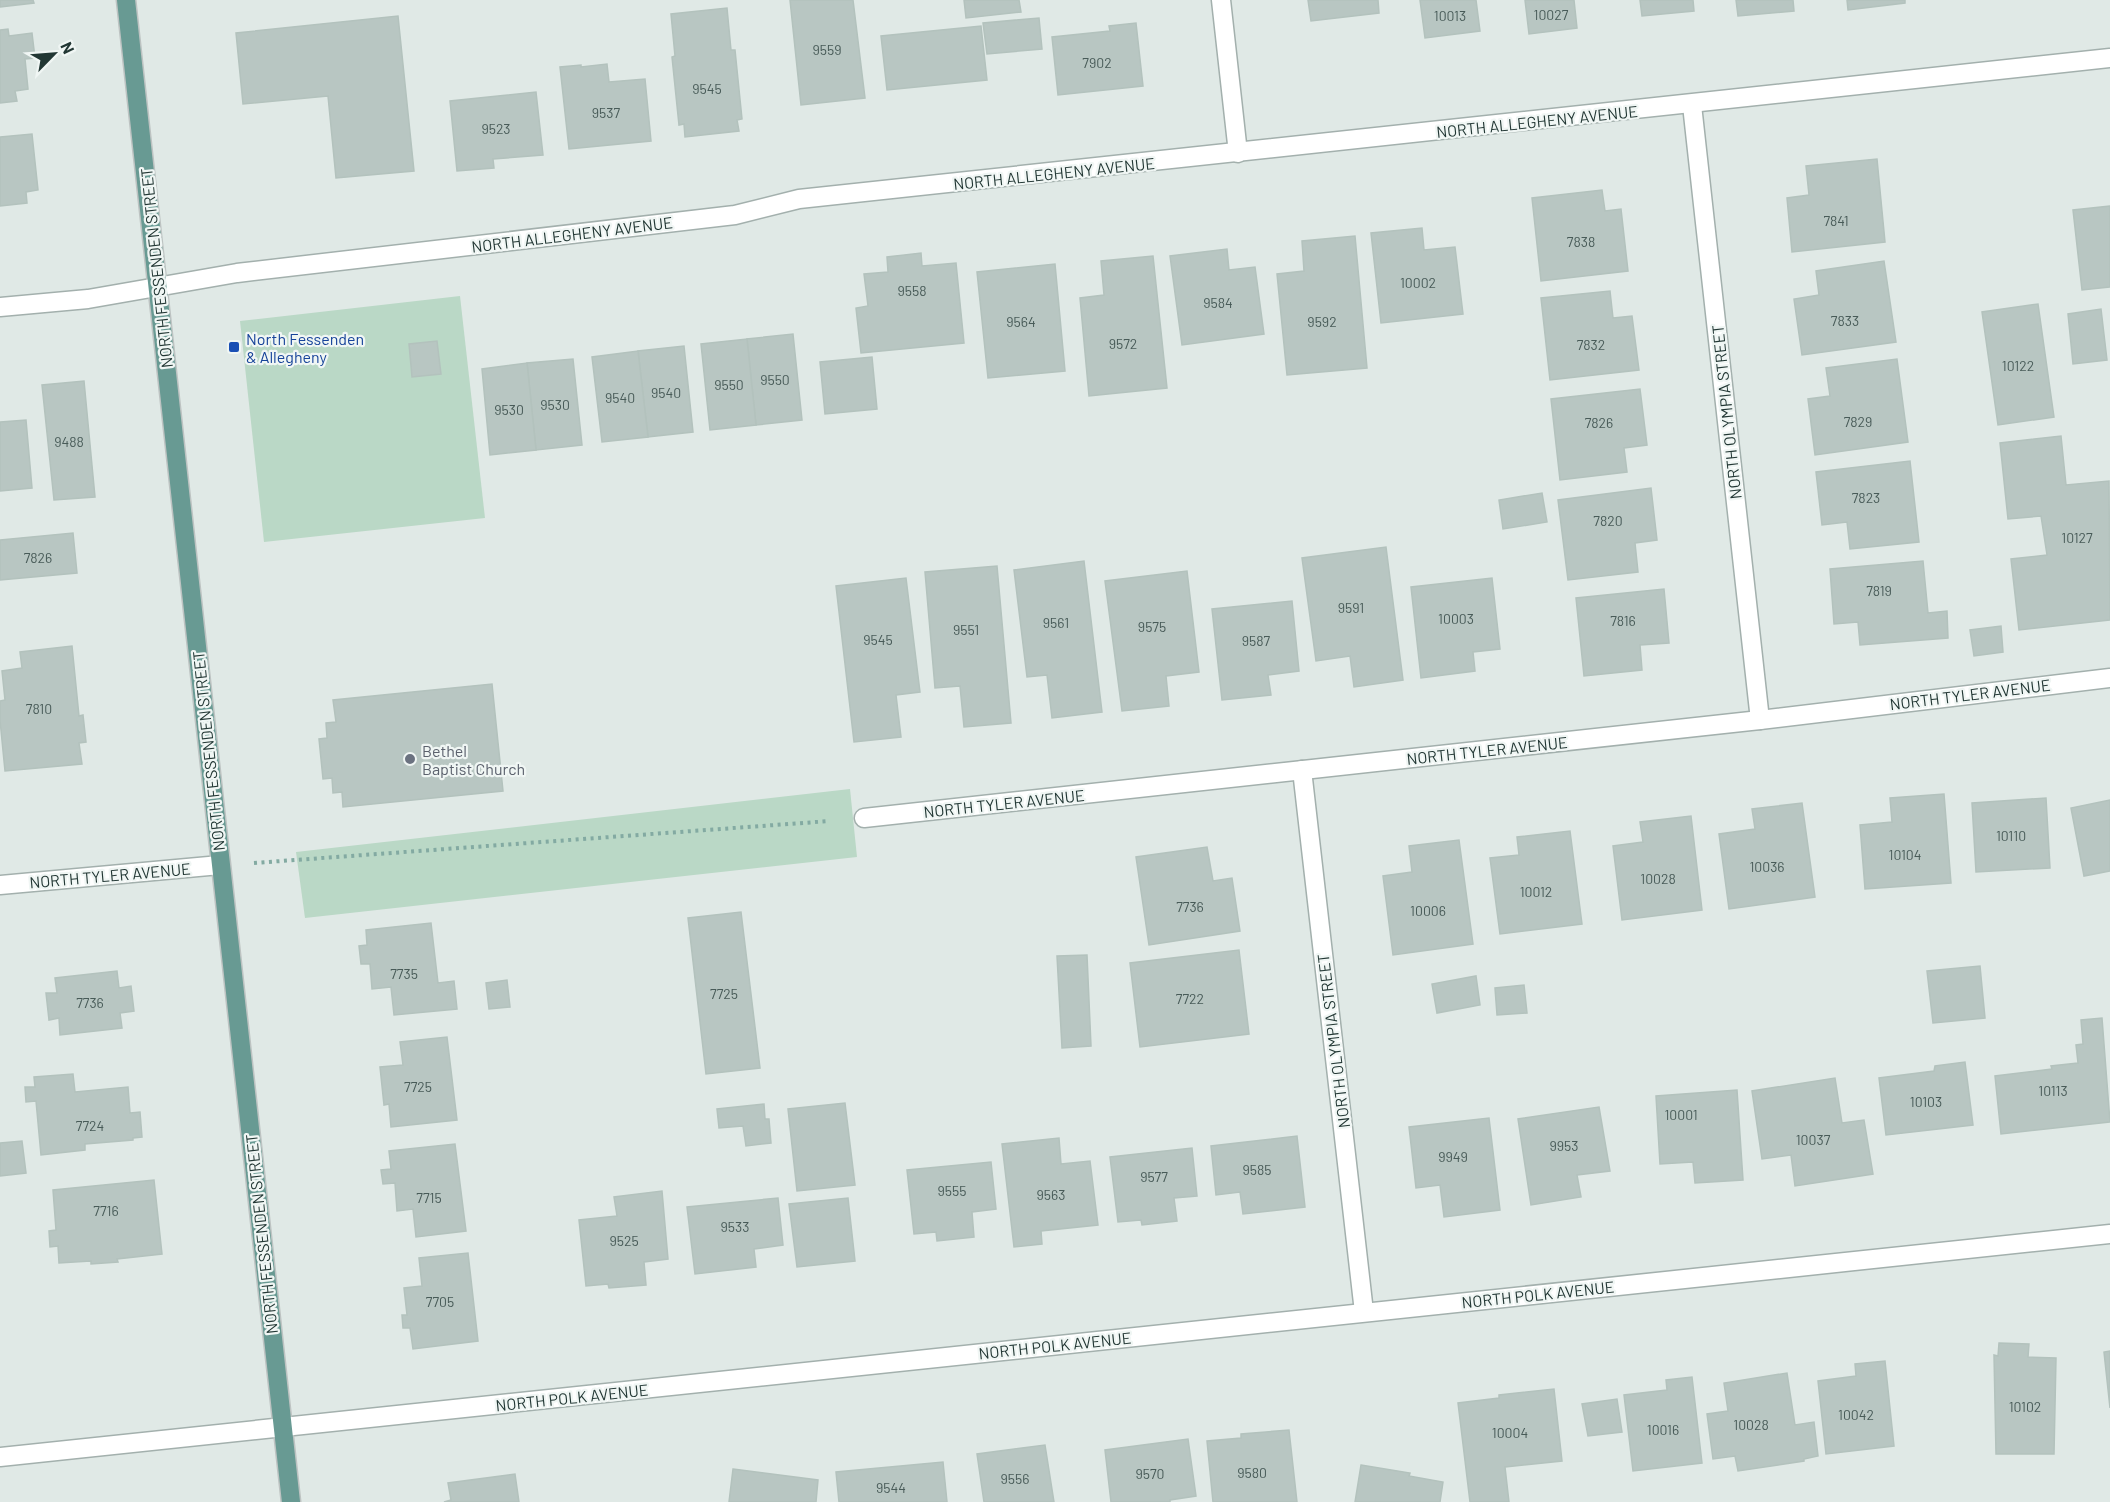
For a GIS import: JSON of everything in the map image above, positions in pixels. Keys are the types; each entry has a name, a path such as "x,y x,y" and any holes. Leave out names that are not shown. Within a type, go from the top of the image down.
{"main road":[{"name":"NORTH FESSENDEN STREET","path":"126,0 291,1502"}],"street":[{"path":"1221,0 1238,153"},
{"name":"NORTH ALLEGHENY AVENUE","path":"0,307 88,299 249,271 735,215 799,199 1692,105 2110,58"},
{"name":"NORTH OLYMPIA STREET","path":"1692,105 1760,720"},
{"name":"NORTH TYLER AVENUE","path":"864,818 1760,720 2110,678"},
{"name":"NORTH OLYMPIA STREET","path":"1302,770 1365,1312"},
{"name":"NORTH TYLER AVENUE","path":"0,885 220,865"},
{"name":"NORTH POLK AVENUE","path":"0,1457 2110,1234"}],"path":[{"path":"220,865 864,818"}],"green space":[{"path":"460,296 485,518 264,542 240,321"},
{"path":"850,789 857,857 305,918 296,852"}],"building":[{"path":"0,0 33,0 34,3 0,7"},
{"path":"790,0 853,0 865,98 801,105"},
{"path":"964,0 1019,0 1021,12 966,18"},
{"path":"1308,0 1378,0 1379,13 1311,21"},
{"path":"1420,0 1476,0 1480,31 1425,38"},
{"path":"1525,0 1574,0 1577,28 1529,34"},
{"path":"1640,0 1693,0 1694,11 1642,16"},
{"path":"1736,0 1793,0 1794,11 1738,16"},
{"path":"1847,0 1905,0 1905,3 1848,10"},
{"path":"727,8 731,50 735,50 742,119 737,120 739,131 685,137 684,124 679,125 672,57 675,56 671,14"},
{"path":"398,16 414,171 336,178 328,96 243,104 236,33"},
{"path":"1039,18 1042,49 987,54 983,23"},
{"path":"1136,23 1143,86 1058,95 1052,37 1110,31 1109,26"},
{"path":"981,26 987,80 887,90 881,36"},
{"path":"8,29 9,36 32,33 35,58 25,59 28,89 15,91 17,101 0,103 0,30"},
{"path":"607,64 609,82 645,79 651,141 569,149 560,67"},
{"path":"536,92 543,155 493,159 494,168 457,171 450,101"},
{"path":"32,134 38,190 26,192 27,203 0,206 0,137"},
{"path":"1877,159 1885,242 1792,252 1787,198 1809,195 1806,166"},
{"path":"1602,190 1605,211 1621,209 1628,271 1541,281 1532,198"},
{"path":"2110,206 2110,287 2082,290 2073,210"},
{"path":"1422,228 1424,250 1455,247 1463,314 1381,323 1371,233"},
{"path":"1355,236 1367,368 1287,375 1277,274 1304,271 1302,241"},
{"path":"1227,249 1229,270 1255,267 1264,334 1182,345 1170,256"},
{"path":"921,253 922,266 956,263 964,343 861,353 856,308 868,306 864,274 888,272 887,257"},
{"path":"1153,256 1167,388 1089,396 1080,298 1104,295 1101,261"},
{"path":"1884,261 1896,342 1802,355 1794,299 1819,295 1816,271"},
{"path":"1055,264 1065,371 988,378 977,272"},
{"path":"1610,291 1613,318 1632,316 1639,370 1550,380 1541,298"},
{"path":"2038,304 2054,417 1998,425 1982,312"},
{"path":"2101,309 2107,360 2073,364 2068,314"},
{"path":"793,334 802,420 756,425 747,339"},
{"path":"747,339 756,425 710,430 701,344"},
{"path":"437,341 441,374 412,377 409,344"},
{"path":"684,346 693,432 648,437 638,351"},
{"path":"638,351 648,437 602,442 592,357"},
{"path":"872,357 877,409 825,414 820,362"},
{"path":"573,359 582,445 536,450 527,363"},
{"path":"1897,359 1908,442 1815,455 1808,399 1830,396 1826,368"},
{"path":"527,363 536,450 490,455 482,369"},
{"path":"84,381 95,497 54,500 42,385"},
{"path":"1640,389 1647,445 1624,448 1627,472 1560,480 1551,399"},
{"path":"26,420 32,488 0,491 0,422"},
{"path":"2061,436 2066,485 2109,481 2110,620 2019,630 2011,559 2047,555 2041,516 2008,519 2000,443"},
{"path":"1910,461 1919,542 1850,549 1847,522 1822,525 1816,472"},
{"path":"1651,488 1657,540 1635,543 1638,572 1568,580 1558,500"},
{"path":"1542,493 1547,522 1503,529 1499,500"},
{"path":"73,533 77,573 0,580 0,540"},
{"path":"1386,547 1403,680 1354,687 1350,656 1316,661 1302,558"},
{"path":"1084,561 1102,712 1052,718 1047,675 1027,677 1014,570"},
{"path":"1923,561 1928,613 1947,611 1948,638 1860,645 1858,622 1834,624 1830,569"},
{"path":"997,566 1011,723 964,727 960,686 935,688 925,572"},
{"path":"1187,571 1199,672 1166,676 1169,706 1122,711 1105,581"},
{"path":"906,578 920,692 896,695 901,737 854,742 836,586"},
{"path":"1492,578 1500,649 1473,652 1475,671 1421,678 1411,587"},
{"path":"1664,589 1669,643 1640,645 1642,670 1584,676 1576,598"},
{"path":"1292,601 1299,671 1268,675 1271,695 1222,700 1212,609"},
{"path":"2001,626 2003,652 1974,656 1970,630"},
{"path":"72,646 79,716 83,715 86,742 79,743 82,764 5,771 0,720 0,701 5,700 2,671 22,668 20,652"},
{"name":"Bethel Baptist Church","path":"492,684 503,791 343,807 342,792 333,793 332,778 323,779 319,739 327,738 326,723 336,722 333,700"},
{"path":"1944,794 1951,883 1865,889 1860,825 1892,822 1890,798"},
{"path":"2046,798 2050,868 1976,872 1972,803"},
{"path":"2110,800 2110,871 2084,876 2071,808"},
{"path":"1802,803 1815,897 1729,909 1719,834 1755,829 1752,809"},
{"path":"1691,816 1702,910 1622,920 1613,846 1643,842 1640,822"},
{"path":"1570,831 1582,924 1500,934 1490,858 1519,855 1517,837"},
{"path":"1459,840 1473,944 1393,955 1383,876 1412,872 1409,846"},
{"path":"1207,847 1213,881 1232,878 1240,931 1149,945 1136,857"},
{"path":"741,912 760,1068 706,1074 688,918"},
{"path":"431,923 438,983 454,981 457,1009 394,1015 391,987 372,989 370,964 361,964 359,946 367,945 366,930"},
{"path":"1239,950 1249,1034 1140,1047 1130,963"},
{"path":"1087,955 1091,1046 1062,1048 1057,956"},
{"path":"1980,966 1985,1018 1933,1023 1927,971"},
{"path":"117,971 119,988 131,986 134,1011 120,1013 122,1028 60,1035 59,1018 49,1020 46,993 57,993 55,978"},
{"path":"1476,976 1480,1005 1437,1013 1432,984"},
{"path":"507,980 510,1007 489,1009 486,983"},
{"path":"1524,985 1527,1013 1497,1015 1495,988"},
{"path":"2102,1018 2110,1122 2001,1134 1995,1076 2052,1069 2051,1066 2078,1063 2076,1045 2083,1044 2081,1020"},
{"path":"447,1037 457,1120 391,1127 389,1104 384,1105 380,1067 403,1065 400,1042"},
{"path":"1965,1062 1973,1125 1886,1135 1879,1078 1934,1071 1935,1066"},
{"path":"73,1074 75,1092 128,1087 130,1113 140,1112 142,1137 133,1138 133,1140 85,1144 85,1150 41,1155 36,1101 26,1102 25,1087 35,1087 34,1077"},
{"path":"1835,1078 1842,1123 1864,1120 1873,1174 1795,1186 1791,1155 1762,1159 1752,1091"},
{"path":"1737,1090 1743,1180 1695,1183 1693,1162 1660,1164 1656,1096"},
{"path":"845,1103 855,1185 797,1191 788,1109"},
{"path":"764,1104 765,1119 769,1119 771,1143 746,1146 743,1126 719,1128 717,1109"},
{"path":"1599,1107 1610,1171 1577,1175 1581,1197 1531,1205 1518,1119"},
{"path":"1489,1118 1500,1210 1444,1217 1440,1185 1416,1188 1409,1127"},
{"path":"1297,1136 1305,1207 1243,1214 1240,1192 1216,1195 1211,1146"},
{"path":"1059,1138 1061,1164 1090,1161 1098,1225 1041,1231 1042,1244 1014,1247 1002,1144"},
{"path":"22,1141 26,1173 0,1176 0,1143"},
{"path":"455,1144 466,1231 416,1237 413,1209 397,1211 395,1183 383,1184 381,1170 391,1169 389,1151"},
{"path":"1192,1148 1197,1196 1174,1198 1177,1221 1142,1225 1141,1220 1118,1222 1110,1157"},
{"path":"991,1162 996,1209 972,1212 974,1237 937,1241 936,1232 914,1234 907,1170"},
{"path":"154,1180 162,1254 117,1259 118,1262 59,1263 58,1246 50,1247 49,1231 56,1230 53,1190"},
{"path":"662,1191 668,1259 644,1262 646,1285 609,1288 608,1284 586,1286 579,1220 617,1216 614,1197"},
{"path":"778,1198 783,1245 754,1249 756,1267 695,1274 687,1207"},
{"path":"848,1198 855,1261 797,1267 789,1204"},
{"path":"468,1253 478,1341 413,1349 410,1328 403,1328 402,1315 407,1315 404,1288 422,1286 419,1258"},
{"path":"1999,1343 2029,1344 2028,1357 2056,1358 2054,1454 1996,1454 1994,1355 1998,1356"},
{"path":"2110,1351 2110,1408 2104,1352"},
{"path":"1885,1361 1894,1446 1826,1454 1818,1381 1856,1376 1855,1364"},
{"path":"1787,1373 1795,1425 1814,1422 1818,1456 1804,1459 1804,1461 1738,1471 1735,1456 1713,1459 1707,1414 1728,1411 1724,1383"},
{"path":"1692,1377 1702,1463 1633,1471 1624,1395 1667,1390 1666,1380"},
{"path":"1554,1389 1562,1461 1505,1467 1509,1502 1470,1502 1458,1403 1499,1398 1499,1395"},
{"path":"1617,1399 1622,1432 1588,1436 1582,1404"},
{"path":"1289,1430 1297,1502 1213,1502 1207,1441 1241,1438 1241,1434"},
{"path":"1188,1439 1196,1496 1170,1500 1170,1502 1111,1502 1105,1450"},
{"path":"1045,1445 1054,1502 984,1502 977,1454"},
{"path":"943,1462 947,1502 839,1502 836,1472"},
{"path":"1361,1465 1410,1473 1409,1476 1443,1482 1440,1502 1355,1502"},
{"path":"733,1469 818,1480 816,1502 729,1502"},
{"path":"515,1474 519,1502 444,1502 451,1500 448,1483"}],"place":[{"name":"North Fessenden & Allegheny","path":"234,347"},
{"name":"Bethel Baptist Church","path":"410,759"}]}
